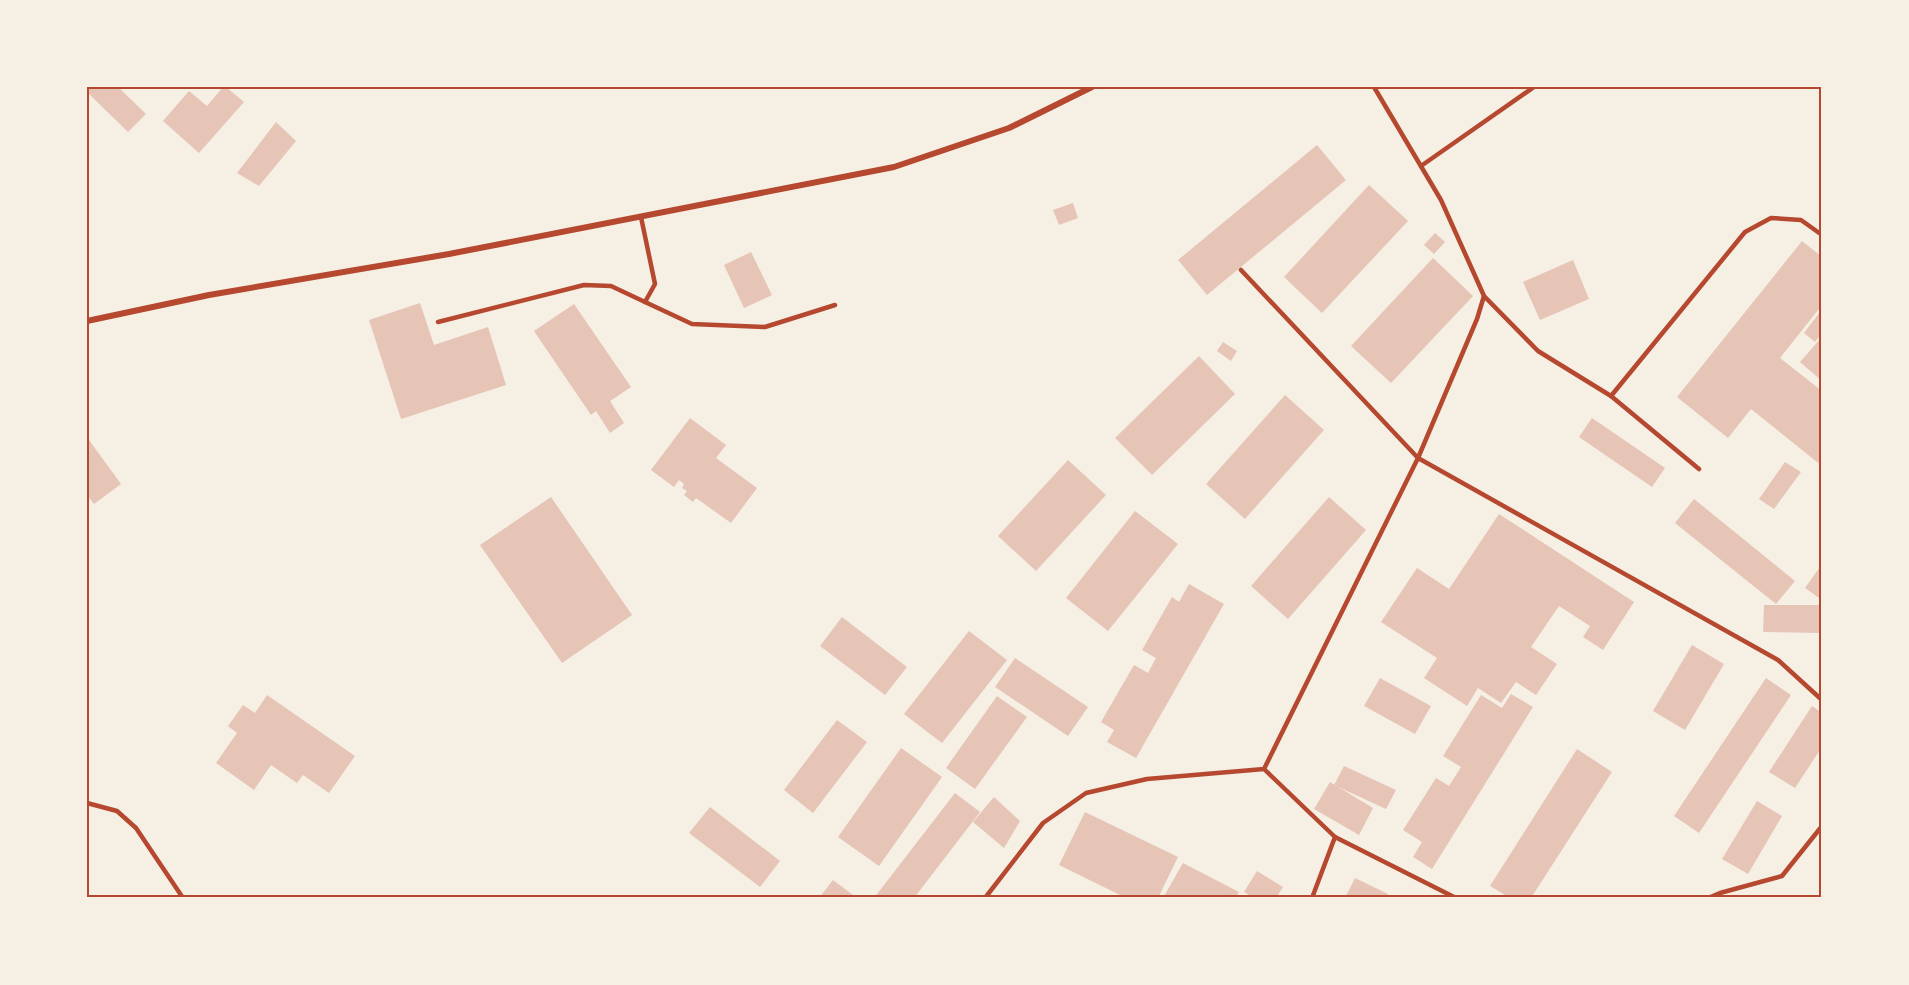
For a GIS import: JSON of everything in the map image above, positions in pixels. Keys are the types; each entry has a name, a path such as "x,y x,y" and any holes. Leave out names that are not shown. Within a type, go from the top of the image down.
{"street":[{"path":"87,321 209,295 449,254 894,167 1009,128 1092,87"}],"lane":[{"path":"1374,87 1441,200 1484,296 1538,351 1611,396 1699,469"},
{"path":"1420,166 1534,87"},
{"path":"641,217 655,284 645,302"},
{"path":"1611,396 1745,232 1771,218 1801,220 1822,235"},
{"path":"1241,270 1418,458 1778,660 1822,700"},
{"path":"438,322 584,285 611,286 692,324 765,327 835,305"},
{"path":"1264,769 1418,458 1478,319 1484,296"},
{"path":"986,898 1043,823 1086,793 1147,779 1264,769 1335,837 1456,898"},
{"path":"87,803 117,811 136,828 183,898"},
{"path":"1708,898 1782,876 1822,826"},
{"path":"1312,898 1335,837"}],"building":[{"path":"87,87 118,87 146,114 128,132 87,92"},
{"path":"223,87 244,102 199,153 163,121 189,91 207,106"},
{"path":"276,122 296,141 259,186 237,173"},
{"path":"1317,145 1346,180 1207,295 1178,260"},
{"path":"1369,185 1408,221 1322,313 1284,277"},
{"path":"1073,203 1078,218 1059,225 1053,210"},
{"path":"1435,233 1445,242 1434,254 1424,245"},
{"path":"1802,241 1822,257 1822,305 1780,358 1822,391 1822,466 1751,409 1728,438 1677,397"},
{"path":"751,252 772,295 744,308 724,265"},
{"path":"1433,258 1473,296 1391,383 1351,346"},
{"path":"1573,260 1589,299 1540,320 1523,282"},
{"path":"420,303 434,345 488,327 506,385 401,419 369,320"},
{"path":"574,304 631,387 610,401 624,423 610,433 596,411 591,415 534,331"},
{"path":"1820,312 1822,313 1822,333 1815,342 1804,333"},
{"path":"1822,337 1822,381 1800,362"},
{"path":"1223,342 1237,351 1231,361 1217,351"},
{"path":"1199,356 1235,394 1152,475 1115,438"},
{"path":"1285,395 1324,430 1245,519 1206,484"},
{"path":"690,418 726,445 716,458 757,488 731,523 696,498 693,502 684,495 687,491 682,488 684,484 679,480 674,487 651,470"},
{"path":"1592,418 1665,468 1652,487 1579,437"},
{"path":"89,440 121,484 94,504 87,495 87,441"},
{"path":"1068,460 1106,495 1036,571 998,536"},
{"path":"1785,462 1801,472 1774,509 1759,499"},
{"path":"551,497 632,615 562,663 480,545"},
{"path":"1329,497 1366,530 1288,619 1251,586"},
{"path":"1694,499 1795,581 1776,604 1675,523"},
{"path":"1135,511 1178,544 1108,631 1066,598"},
{"path":"1499,514 1634,602 1603,650 1583,637 1590,626 1559,606 1531,647 1557,664 1536,695 1516,682 1501,703 1478,688 1467,706 1424,678 1437,658 1381,622 1417,568 1449,589"},
{"path":"1822,564 1822,600 1805,588"},
{"path":"1189,584 1224,604 1136,758 1107,742 1114,730 1101,722 1134,665 1148,673 1156,658 1142,650 1172,597 1179,602"},
{"path":"1764,605 1822,605 1822,633 1763,632"},
{"path":"842,617 907,667 885,695 820,646"},
{"path":"969,631 1007,660 942,743 904,714"},
{"path":"1692,645 1724,664 1685,730 1653,711"},
{"path":"1015,658 1088,707 1068,736 995,687"},
{"path":"1380,678 1431,706 1415,734 1364,706"},
{"path":"1766,678 1791,695 1699,833 1674,816"},
{"path":"1511,694 1533,707 1432,869 1413,857 1422,842 1403,830 1436,778 1449,786 1461,767 1443,756 1481,695 1502,708"},
{"path":"267,695 355,756 329,793 303,775 297,783 271,765 254,790 216,763 237,733 228,726 243,705 255,713"},
{"path":"997,696 1027,717 975,789 946,768"},
{"path":"1812,706 1822,713 1822,747 1795,788 1769,772"},
{"path":"837,720 867,742 813,813 784,790"},
{"path":"901,748 942,777 879,866 838,837"},
{"path":"1577,749 1612,772 1531,898 1510,898 1490,886"},
{"path":"1344,766 1396,790 1386,809 1334,785"},
{"path":"1330,782 1373,808 1359,835 1314,809"},
{"path":"955,793 980,812 914,898 874,898"},
{"path":"994,797 1020,821 1004,848 973,822"},
{"path":"1757,801 1782,816 1748,874 1722,859"},
{"path":"710,807 780,861 760,887 689,833"},
{"path":"1085,812 1178,857 1158,898 1126,898 1059,865"},
{"path":"1183,863 1239,892 1236,898 1163,898"},
{"path":"1257,871 1283,887 1276,898 1254,898 1244,892"},
{"path":"1355,878 1388,894 1386,898 1345,898"},
{"path":"833,880 853,895 851,898 819,898"}]}
